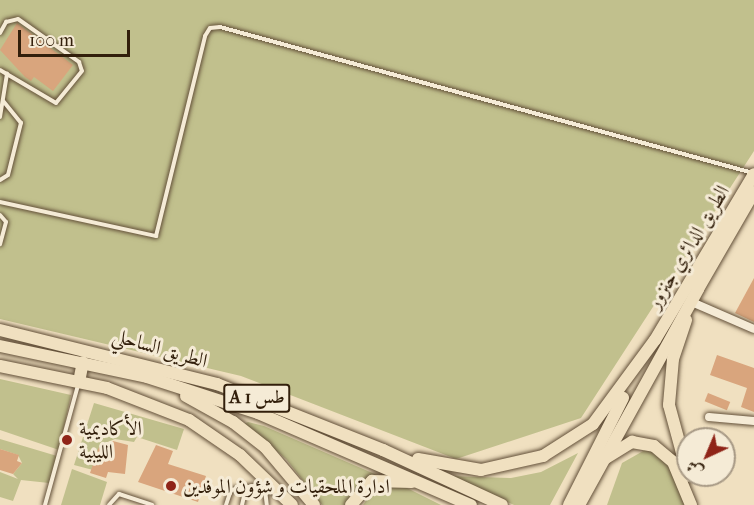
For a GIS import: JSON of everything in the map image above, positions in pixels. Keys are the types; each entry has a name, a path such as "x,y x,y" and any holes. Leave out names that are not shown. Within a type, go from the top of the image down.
{"main road":[{"name":"الطريق الدائري جنزور","path":"655,340 754,174"},
{"name":"الطريق الدائري جنزور","path":"698,289 754,192"},
{"path":"676,439 669,388 673,359 698,289"},
{"path":"579,505 594,473 698,289"},
{"name":"الطريق الساحلي","path":"0,330 217,384 383,450 502,505"},
{"path":"383,450 448,468 481,470 543,456 593,424 655,340"},
{"path":"569,505 655,340"},
{"name":"الطريق الساحلي","path":"0,346 147,377 306,430 471,505"},
{"path":"79,382 83,362"},
{"path":"0,366 79,382 189,420 292,505"},
{"path":"147,377 233,422 265,447 314,505"},
{"path":"594,473 619,447 642,442 673,462 691,505"},
{"path":"351,505 360,489 387,478 437,489"},
{"path":"693,487 700,505"}],"street":[{"path":"694,303 754,329"},
{"path":"710,417 754,421"}],"lane":[{"path":"0,33 6,22 18,19 82,66 56,102 0,70"},
{"path":"0,202 156,236 205,36 210,28 220,27 754,174"},
{"path":"0,117 7,74"},
{"path":"0,180 8,175 21,123 3,100"},
{"path":"0,215 6,222 0,244"},
{"path":"45,505 79,382"},
{"path":"226,505 231,490 246,488 263,480 267,505"},
{"path":"242,505 246,488"},
{"path":"109,505 114,494 152,505"},
{"path":"129,505 132,498"}],"shaded area":[{"path":"0,0 754,0 754,151 581,418 456,459 241,376 0,319"},
{"path":"0,379 71,395 59,450 0,430"},
{"path":"94,403 184,429 177,450 137,437 134,442 115,439 100,445 93,470 74,465"},
{"path":"248,422 264,426 377,475 360,483 346,505 322,505 286,459 244,424"},
{"path":"0,439 57,456 49,483 21,480 13,501 0,497 0,472 18,479 13,474 22,463 18,455 0,449"},
{"path":"645,450 664,453 676,476 676,487 682,487 691,505 607,505 622,463"},
{"path":"578,453 550,505 514,505 449,476 511,478 541,472"},
{"path":"72,469 107,482 100,505 61,505"},
{"path":"376,486 403,486 441,505 363,505"}],"building":[{"path":"17,23 73,65 53,91 34,77 31,81 25,77 0,50"},
{"path":"754,278 754,322 735,313"},
{"path":"717,355 754,368 754,412 741,407 747,388 710,375"},
{"path":"708,393 730,402 727,410 705,401"},
{"path":"113,441 128,445 125,474 108,472 106,478 90,473 99,447"},
{"path":"156,445 173,451 168,464 206,476 198,502 138,482"},
{"path":"0,449 19,455 17,461 22,463 13,474 0,470"}],"place":[{"name":"الأكاديمية الليبية","path":"67,440"},
{"name":"ادارة الملحقيات و شؤون الموفدين","path":"171,486"}]}
